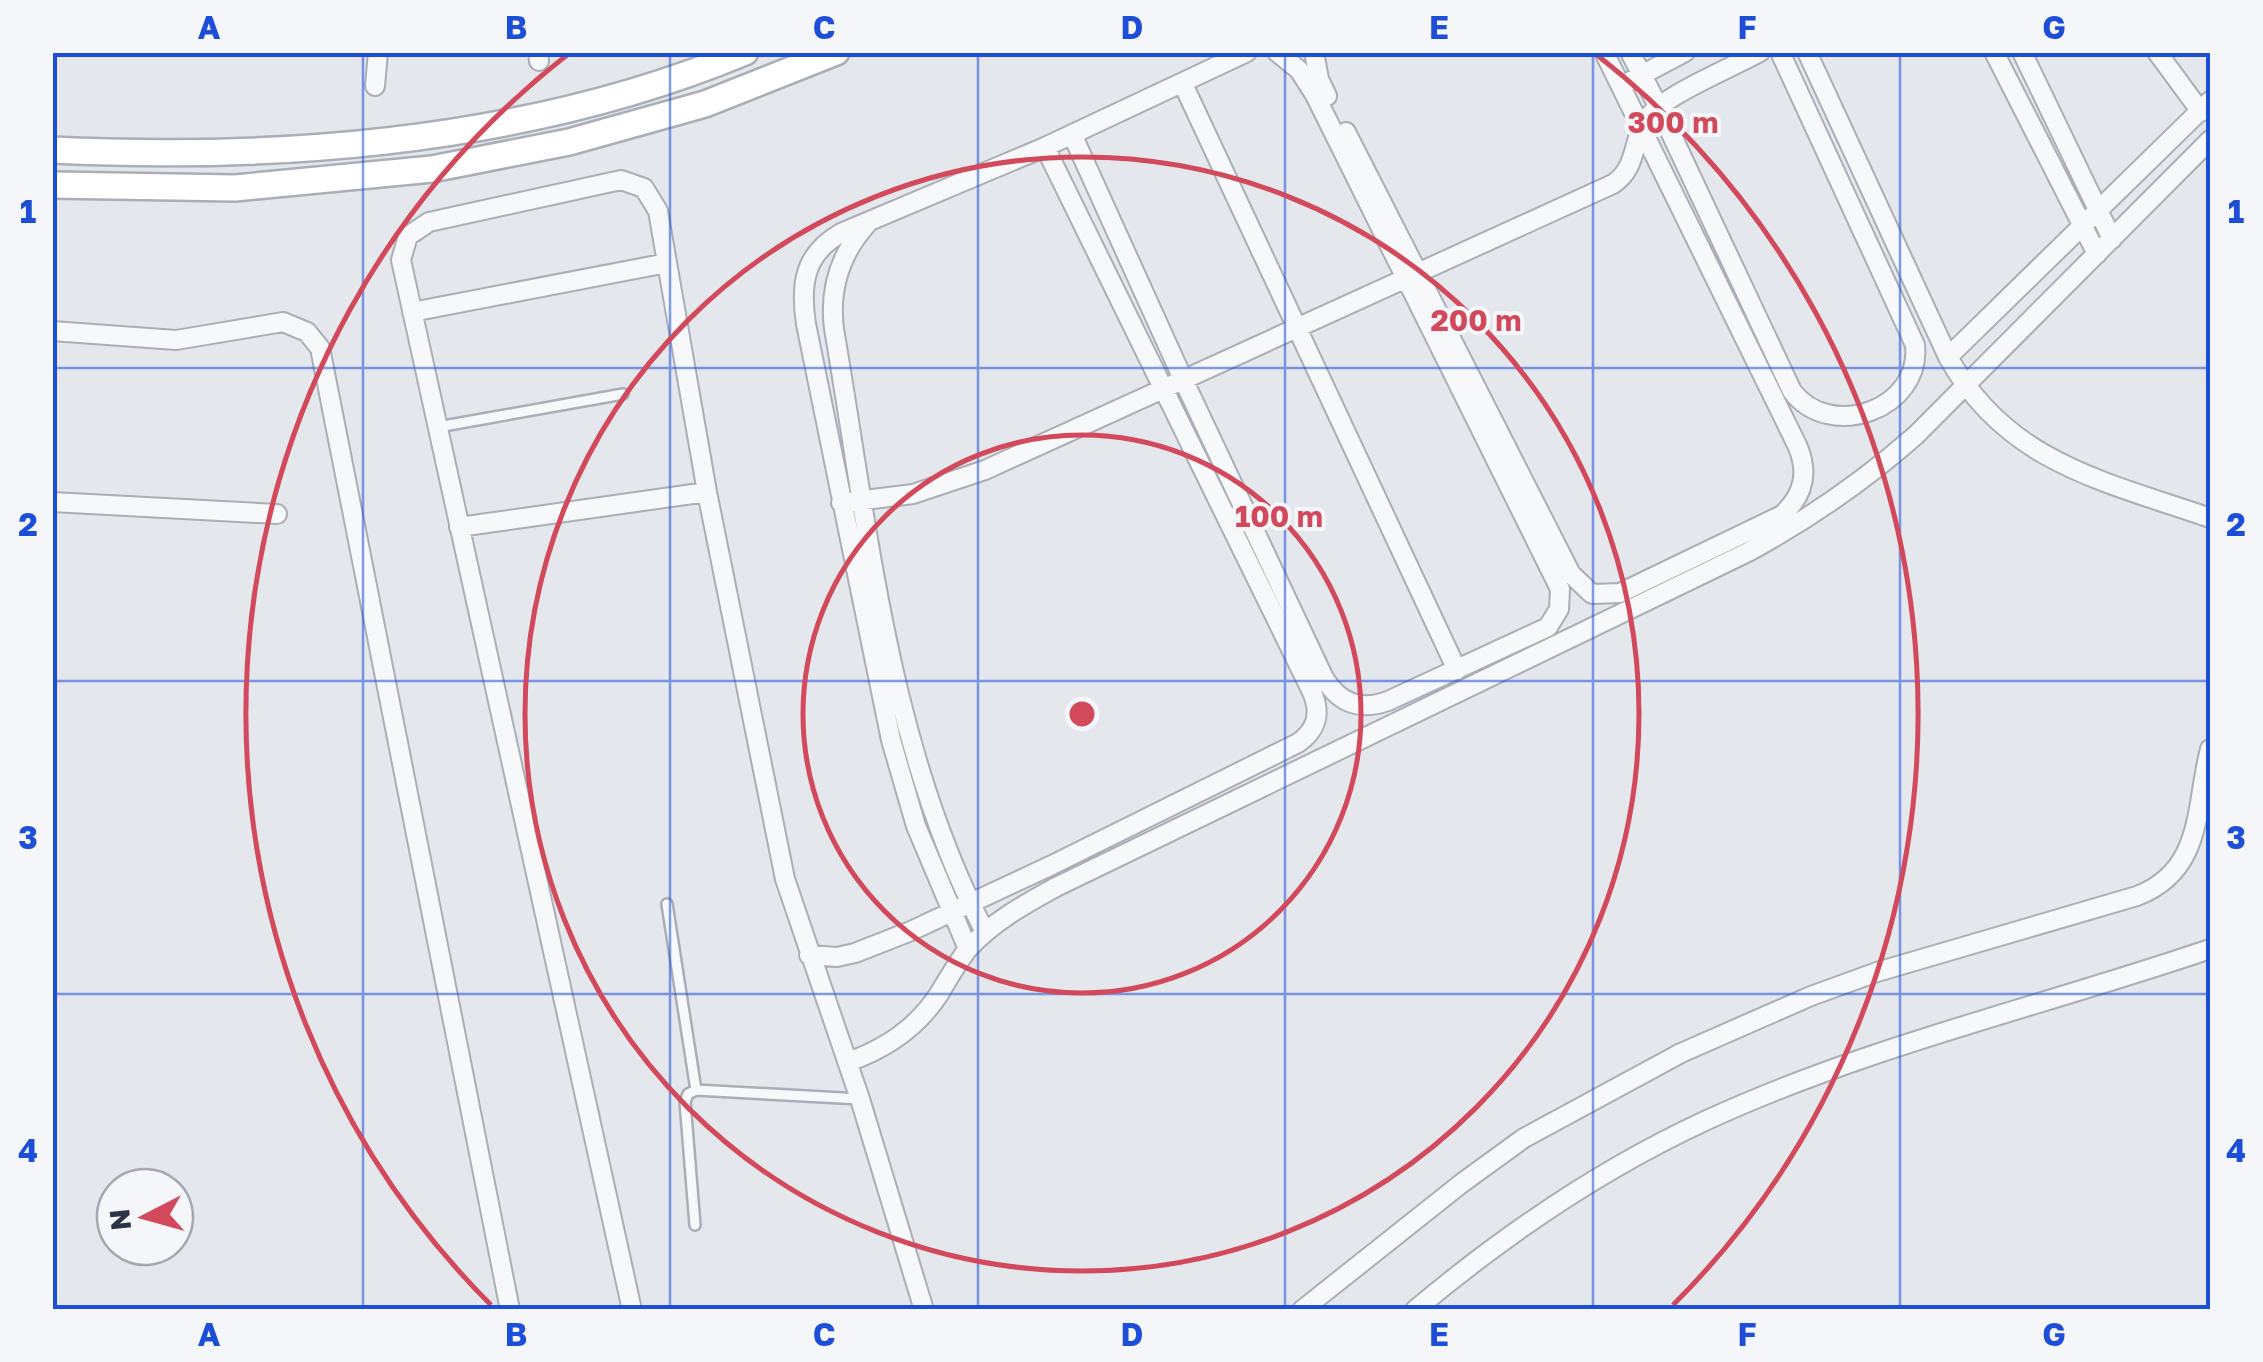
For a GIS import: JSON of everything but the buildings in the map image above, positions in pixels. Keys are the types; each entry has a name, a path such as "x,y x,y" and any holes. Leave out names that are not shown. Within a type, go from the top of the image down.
{"street":[{"path":"376,86 378,52"},
{"path":"52,150 124,154 249,151 337,146 443,132 582,106 745,52"},
{"path":"52,185 235,188 432,170 569,142 704,104 836,52"},
{"path":"968,949 931,868 902,784 874,666 806,324 805,271 825,242 1045,147 1247,52"},
{"path":"1277,52 1298,70 1315,95 1571,574 1584,589 1601,596 1620,593 1782,515 1803,486 1801,455 1604,52"},
{"path":"1072,134 1324,678 1337,695 1356,705 1377,704 1548,626 1559,609 1560,589 1324,90 1314,52"},
{"path":"1630,52 1792,392 1799,402 1821,415 1846,417 1872,410 1895,396 1912,376 1915,345 1780,52"},
{"path":"1621,86 1685,52"},
{"path":"841,503 913,494 962,479 1613,184 1631,166 1641,128 1658,106 1760,52"},
{"path":"1807,52 1948,357 1965,386 1994,420 2036,450 2082,472 2210,518"},
{"path":"1994,52 2097,254"},
{"path":"2022,52 2112,239"},
{"path":"1948,357 2206,106 2156,52"},
{"path":"1183,84 1457,670"},
{"path":"848,1062 879,1049 918,1020 968,949 985,932 1086,870 1778,536 1877,468 1916,435 2210,140"},
{"path":"809,955 846,956 952,912 1298,743 1316,720 1312,692 1045,147"},
{"path":"632,1310 401,260 404,244 414,230 429,222 613,180 636,184 650,195 658,211 707,492 785,879 860,1099 924,1310"},
{"path":"870,221 844,257 832,300 834,328 888,645 914,754 944,845 985,932"},
{"path":"412,312 667,262"},
{"path":"52,331 176,340 283,322 307,332 320,348 510,1310"},
{"path":"459,527 707,492"},
{"path":"52,502 277,514"},
{"path":"1302,1310 1524,1138 1681,1053 1877,972 2137,896 2161,884 2180,866 2191,843 2210,749"},
{"path":"1415,1310 1540,1217 1704,1121 1908,1044 2210,949"}],"lane":[{"path":"438,427 623,394"},
{"path":"667,904 696,1090"},
{"path":"695,1225 685,1102 688,1094 696,1090 860,1099"}]}
